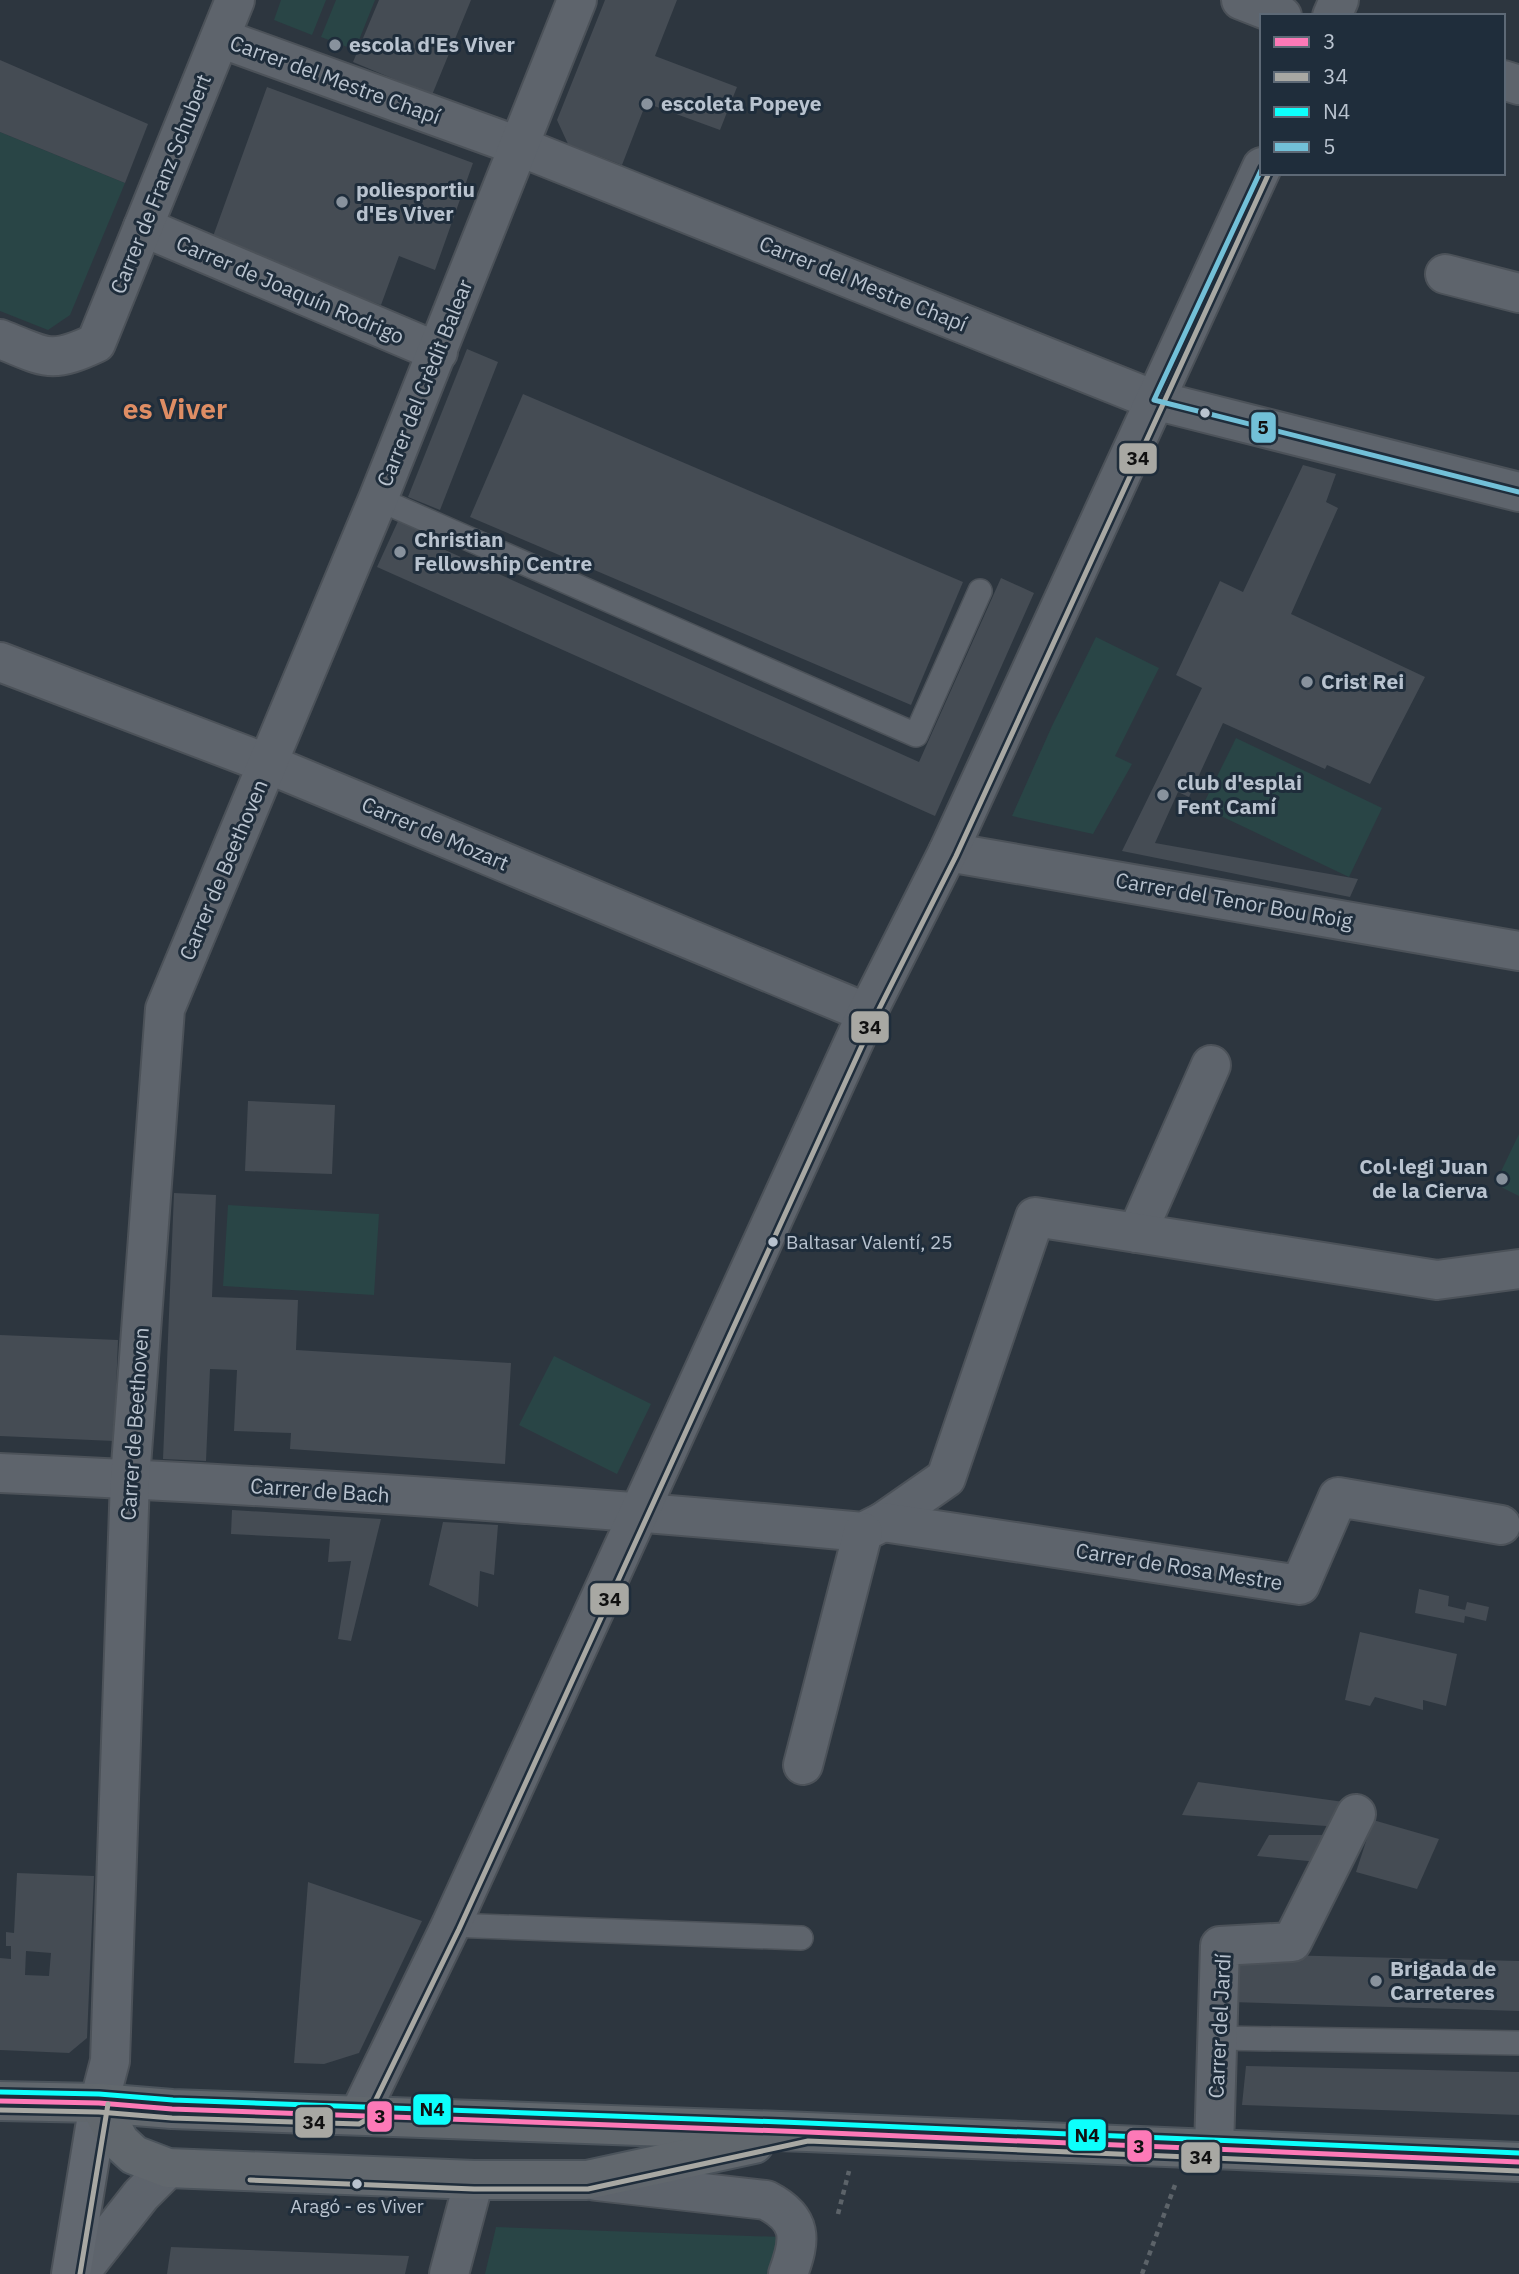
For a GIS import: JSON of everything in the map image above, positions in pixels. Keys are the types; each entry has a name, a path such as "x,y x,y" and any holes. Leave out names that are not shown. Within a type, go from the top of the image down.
{"main road":[{"path":"0,2101 1519,2162"},
{"path":"99,2103 120,2142 134,2155 168,2168 474,2180 587,2180 807,2132"}],"street":[{"name":"Carrer de Franz Schubert","path":"0,339 49,358 72,355 96,343 235,0"},
{"name":"Carrer del Crèdit Balear","path":"268,764 438,352 517,146 577,0"},
{"path":"1241,0 1277,14"},
{"name":"Carrer del Mestre Chapí","path":"220,38 517,146 1154,400 1519,492"},
{"path":"359,2115 451,1925 867,1013 948,852 1260,171"},
{"name":"Carrer de Joaquín Rodrigo","path":"143,227 438,352"},
{"path":"1446,274 1519,293"},
{"name":"Carrer de Mozart","path":"0,662 268,764 867,1013"},
{"name":"Carrer de Beethoven","path":"99,2103 110,2062 130,1479 166,1009 268,764"},
{"name":"Carrer del Tenor Bou Roig","path":"948,852 1519,951"},
{"path":"1137,1233 1211,1065"},
{"path":"803,1765 873,1527 946,1478 1035,1217 1437,1280 1519,1269"},
{"name":"Carrer de Bach","path":"0,1474 130,1479 640,1511"},
{"name":"Carrer de Rosa Mestre","path":"640,1511 873,1527 1300,1585 1338,1497 1501,1525"},
{"name":"Carrer del Jardí","path":"1202,2149 1218,2038 1220,1945 1292,1942 1356,1814"},
{"path":"71,2274 99,2103"},
{"path":"79,2274 125,2214 168,2168"},
{"path":"449,2274 474,2180"},
{"path":"587,2180 766,2200 784,2209 793,2221 798,2235 788,2274"}],"lane":[{"path":"378,499 916,735 980,591"},
{"path":"451,1925 801,1938"},
{"path":"1218,2038 1519,2043"}],"path":[{"path":"1142,2274 1202,2149"}],"green space":[{"path":"281,0 326,0 312,35 274,20"},
{"path":"336,0 375,0 355,50 321,37"},
{"path":"0,132 125,183 70,315 48,330 0,311"},
{"path":"1096,637 1159,668 1115,756 1132,764 1093,834 1012,816 1052,726"},
{"path":"1236,738 1382,808 1349,877 1202,807"},
{"path":"1519,1134 1519,1196 1495,1184"},
{"path":"228,1205 379,1214 374,1295 223,1286"},
{"path":"554,1356 651,1404 617,1474 519,1425"},
{"path":"496,2227 781,2237 767,2274 485,2274"}],"building":[{"path":"379,0 471,0 432,95 353,62"},
{"name":"escoleta Popeye","path":"605,0 677,0 655,56 737,87 720,130 646,103 622,165 568,144 557,120"},
{"path":"0,60 148,124 125,183 0,132"},
{"name":"poliesportiu d'Es Viver","path":"267,87 473,163 435,270 399,256 381,305 211,242"},
{"path":"467,349 498,362 440,510 408,497"},
{"path":"523,394 963,582 911,705 470,517"},
{"path":"1303,465 1336,474 1326,502 1338,508 1291,614 1425,677 1370,784 1327,765 1325,769 1223,723 1189,797 1178,792 1155,843 1358,879 1350,897 1122,851 1202,688 1176,675 1220,581 1243,592"},
{"path":"399,519 429,532 425,541 919,762 1001,578 1034,593 935,816 377,567"},
{"path":"248,1101 335,1105 332,1174 245,1171"},
{"path":"174,1193 216,1195 212,1297 298,1300 296,1350 511,1363 505,1464 290,1449 291,1433 234,1431 237,1370 210,1369 206,1461 163,1459"},
{"path":"0,1335 118,1340 114,1441 0,1436"},
{"path":"232,1510 381,1519 351,1641 338,1639 351,1561 328,1562 330,1539 231,1534"},
{"path":"443,1522 498,1525 494,1575 480,1571 478,1607 429,1585"},
{"path":"1419,1589 1449,1596 1448,1606 1465,1610 1467,1602 1489,1607 1486,1621 1465,1616 1464,1623 1415,1613"},
{"path":"1360,1632 1457,1654 1446,1706 1423,1700 1423,1710 1375,1697 1370,1706 1345,1700"},
{"path":"1198,1782 1344,1802 1339,1827 1182,1815"},
{"path":"1373,1820 1439,1839 1417,1889 1356,1872"},
{"path":"1269,1835 1329,1835 1318,1862 1257,1856"},
{"path":"17,1873 94,1876 87,2038 69,2053 0,2050 0,1958 11,1959 11,1946 6,1946 6,1932 14,1933","holes":["26,1951 51,1953 49,1976 25,1975"]},
{"path":"308,1882 422,1921 359,2053 324,2064 294,2063"},
{"name":"Brigada de Carreteres","path":"1236,1954 1519,1961 1519,2011 1231,2002"},
{"path":"1246,2066 1519,2072 1519,2115 1242,2105"},
{"path":"171,2247 409,2256 405,2274 167,2274"}],"transit line":[{"name":"5","path":"1260,172 1154,400 1519,492"},
{"name":"34","path":"0,2110 359,2124 366,2120 459,1929 875,1017 956,856 1268,175"},
{"name":"N4","path":"0,2092 1519,2153"},
{"name":"3","path":"0,2101 1519,2162"},
{"name":"34","path":"80,2274 108,2104"},
{"name":"34","path":"250,2180 474,2189 588,2189 808,2141 1519,2171"}],"place":[{"name":"escola d'Es Viver","path":"335,45"},
{"name":"escoleta Popeye","path":"647,104"},
{"name":"poliesportiu d'Es Viver","path":"342,202"},
{"name":"Christian Fellowship Centre","path":"400,552"},
{"name":"Crist Rei","path":"1307,682"},
{"name":"club d'esplai Fent Camí","path":"1163,795"},
{"name":"Col·legi Juan de la Cierva","path":"1502,1179"},
{"name":"Baltasar Valentí, 25","path":"773,1242"},
{"name":"Brigada de Carreteres","path":"1376,1981"},
{"name":"Aragó - es Viver","path":"357,2184"}],"district":[{"name":"es Viver","path":"175,409"}]}
